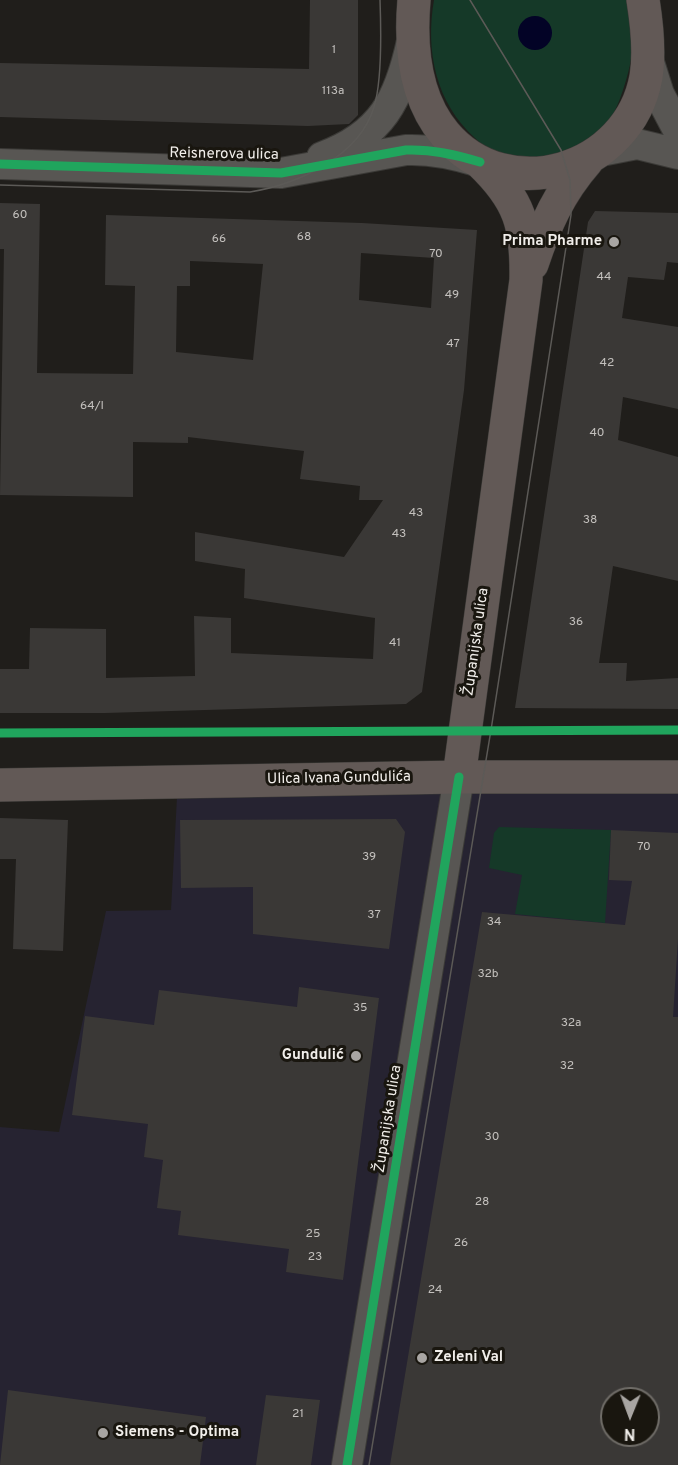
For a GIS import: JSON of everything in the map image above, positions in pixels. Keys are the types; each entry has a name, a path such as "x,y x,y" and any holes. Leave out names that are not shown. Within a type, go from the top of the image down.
{"main road":[{"name":"Županijska ulica","path":"526,280 552,208 570,180 617,137 637,103 646,79 648,59 643,0"},
{"path":"412,15 419,83 434,118 461,149 480,162 496,169 535,173 594,156"},
{"name":"Županijska ulica","path":"459,777 526,280 526,249 518,211 508,191 480,162"},
{"name":"Ulica Ivana Gundulića","path":"0,785 459,777 678,777"}],"street":[{"path":"281,173 346,148 376,125 399,91 412,15"},
{"path":"648,59 659,94 678,130"},
{"path":"594,156 637,144 678,154"},
{"name":"Reisnerova ulica","path":"0,164 281,173 406,150 442,151 480,162"},
{"name":"Županijska ulica","path":"347,1465 459,777"}],"shaded area":[{"path":"678,790 678,1204 498,1465 0,1465 0,1127 59,1132 106,911 171,910 177,797"}],"green space":[{"path":"434,0 627,0 632,36 631,60 619,102 607,124 581,145 562,154 541,158 504,154 483,144 462,124 451,109 436,75 431,38"},
{"path":"499,827 611,830 605,923 515,914 522,875 489,868 494,833"}],"water":[{"path":"535,16 547,21 552,33 547,45 535,50 523,45 518,33 523,21"}],"building":[{"path":"310,0 358,0 358,115 349,124 308,126 0,117 0,63 309,69"},
{"path":"0,203 40,204 37,373 133,374 135,286 105,285 106,215 362,223 477,230 464,390 422,692 406,704 105,713 0,713 0,669 29,669 30,628 106,629 106,678 195,676 194,616 231,618 231,653 373,659 375,618 244,598 245,569 195,561 195,532 344,557 383,500 359,500 360,486 300,479 304,451 188,437 188,443 133,442 133,497 0,495 4,249 0,249","holes":["361,253 434,258 431,308 359,300","190,261 263,264 253,360 176,352 177,286 190,286"]},
{"path":"595,211 678,213 678,263 667,262 664,280 628,277 622,318 678,327 678,409 623,397 618,440 678,457 678,581 613,566 599,663 627,663 626,681 678,678 678,709 515,708 588,222"},
{"path":"0,818 68,820 63,951 13,949 16,859 0,859"},
{"path":"396,819 405,832 389,949 253,934 253,887 181,888 180,820"},
{"path":"611,830 678,833 678,939 673,1017 678,1017 678,1465 390,1465 482,912 625,925 632,881 609,880"},
{"path":"299,987 379,998 343,1280 286,1272 289,1249 178,1235 181,1211 157,1208 163,1160 144,1157 148,1124 72,1115 85,1016 154,1025 159,990 297,1007"},
{"name":"Siemens - Optima","path":"8,1390 206,1417 200,1465 0,1465"},
{"path":"266,1395 320,1400 311,1465 256,1465"}],"tram line":[{"path":"0,185 250,192 306,175 341,154 366,125 374,107 380,69 380,0"},
{"path":"369,1465 491,730 571,215 570,180 561,150 470,0"}],"cycle path":[{"path":"0,164 281,173 406,150 425,150 480,162"},
{"path":"0,733 678,730"},
{"path":"347,1465 459,777"}],"place":[{"name":"Prima Pharme","path":"614,242"},
{"name":"Gundulić","path":"356,1056"},
{"name":"Zeleni Val","path":"422,1358"},
{"name":"Siemens - Optima","path":"103,1433"}]}
